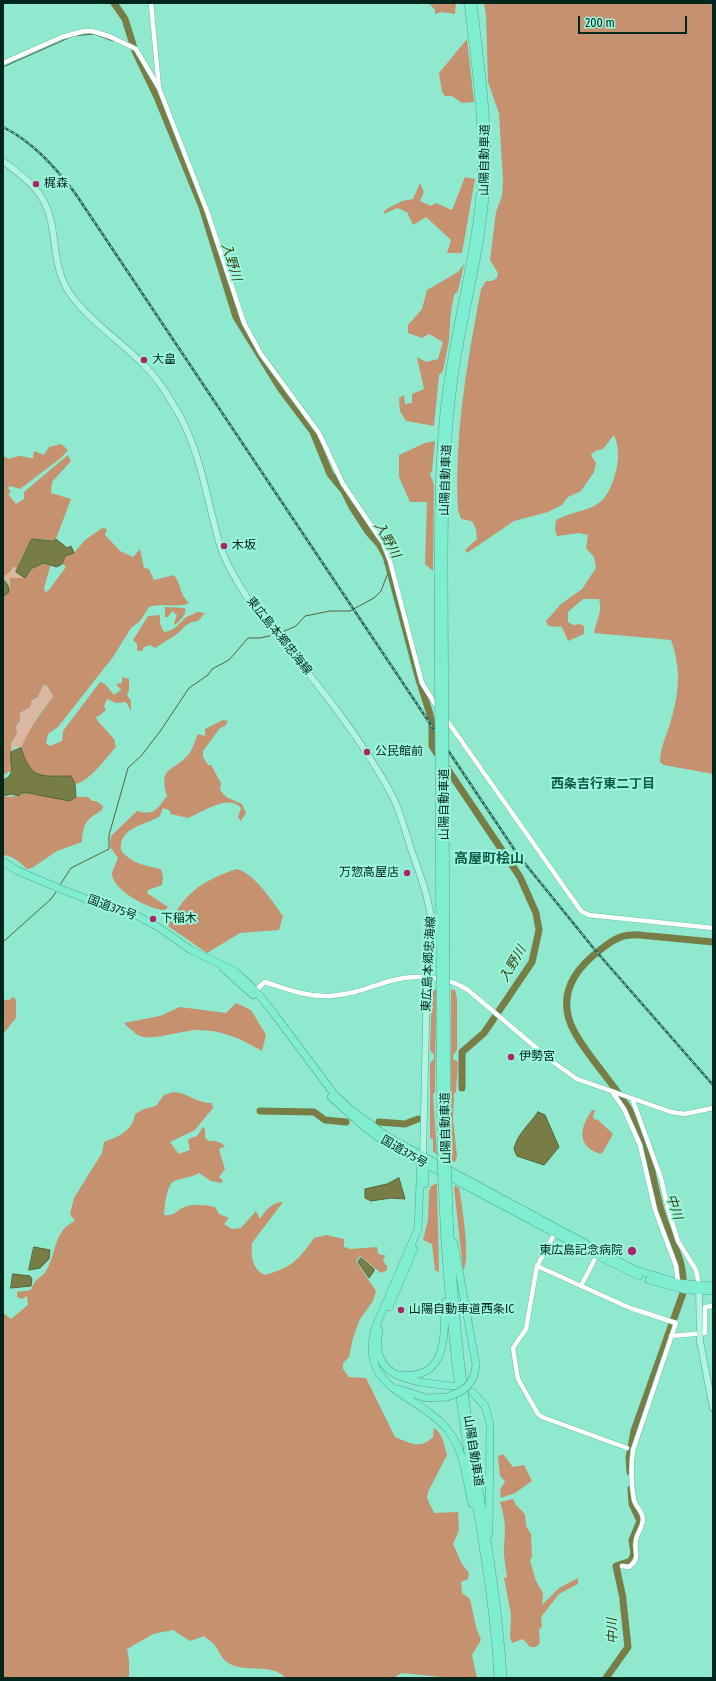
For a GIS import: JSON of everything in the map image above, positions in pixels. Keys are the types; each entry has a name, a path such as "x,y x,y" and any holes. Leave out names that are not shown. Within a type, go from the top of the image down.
{"highway":[{"name":"山陽自動車道","path":"468,3 481,121 481,181 475,237 449,375 443,421 439,494 441,574 444,1159 446,1268 459,1392 487,1561 498,1678"},
{"name":"山陽自動車道","path":"441,574 448,427 454,376 480,238 486,181 486,121 473,3"},
{"name":"国道375号","path":"3,861 16,870 56,887 94,902 134,914 158,927 191,950 236,972 254,992 334,1094 350,1109 423,1161 597,1256 632,1273 678,1284"},
{"name":"国道375号","path":"423,1161 633,1269 687,1287 713,1291"},
{"path":"423,1161 425,1209 419,1238 379,1329 377,1337 378,1349 382,1363 396,1374 409,1380 453,1386"},
{"path":"423,1161 418,1229 398,1272 372,1339 372,1348 376,1368 387,1383 437,1419 454,1439 463,1465 487,1561"},
{"name":"山陽自動車道","path":"445,1183 461,1364 504,1678"},
{"path":"387,1383 408,1393 426,1398 447,1397 460,1393 470,1385 475,1375 476,1365 454,1243 445,1183"},
{"path":"396,1374 406,1376 424,1372 433,1367 439,1357 444,1329 446,1268"},
{"name":"国道375号","path":"699,1288 713,1286"},
{"path":"472,1392 485,1406 490,1424 487,1561"}],"main road":[{"name":"東広島本郷忠海線","path":"3,161 33,185 42,198 48,210 58,268 69,292 77,304 142,363 165,392 180,417 200,465 220,544 229,567 248,599 330,699 369,757 393,798 427,893 432,914 431,956 427,979 423,1161"},
{"path":"699,1288 700,1334 713,1408"}],"street":[{"path":"151,3 158,88"},
{"path":"3,64 62,37 84,31 92,31 111,37 134,47 158,88 208,211 244,323 261,354 319,433 343,484 382,543 390,562 422,683 434,705 581,911 589,915 713,928"},
{"path":"254,992 265,982 299,994 330,996 360,991 402,979 427,979 454,982 468,990 565,1072 577,1078 613,1093 671,1112 684,1114 713,1108"},
{"path":"613,1093 624,1109 640,1145 655,1210 676,1266 679,1280 678,1284"},
{"path":"629,1098 649,1141 661,1178 668,1209 678,1241 696,1270 699,1288"},
{"path":"555,1233 537,1266 526,1329 513,1348 520,1384 538,1414 546,1420 627,1448"},
{"path":"582,1286 597,1256"},
{"path":"537,1266 630,1308 674,1323 633,1450 634,1502 642,1514 642,1524 636,1540 638,1552 636,1560 629,1567 622,1566"},
{"path":"671,1336 705,1333 705,1307 713,1306"}],"shaded area":[{"path":"429,3 456,3 455,14 442,12 435,14 435,10"},
{"path":"484,3 713,3 713,774 664,765 660,762 664,740 675,704 678,683 677,662 671,640 594,633 600,612 599,599 583,599 568,612 568,622 573,625 580,624 584,626 584,634 568,641 562,627 548,626 546,621 561,604 582,589 596,568 594,557 586,548 588,535 579,533 557,536 555,530 556,520 594,506 601,502 606,495 611,485 618,462 618,448 614,435 603,449 595,451 591,455 596,463 594,472 581,491 568,497 562,505 548,512 514,521 467,553 465,550 477,539 476,529 472,521 461,519 458,510 457,482 460,426 471,344 481,289 486,281 492,281 497,278 498,273 490,260 496,212 502,196 503,182 499,113 488,82 486,15"},
{"path":"467,39 474,102 462,103 452,96 445,96 442,92 439,73"},
{"path":"465,177 475,179 462,253 447,253 451,240 426,217 413,225 407,212 397,208 384,214 385,210 402,201 413,199 420,183 424,192 420,201 431,206 436,203 452,210"},
{"path":"464,264 458,291 454,295 449,340 443,371 439,375 434,426 406,421 400,411 399,398 404,395 405,404 412,403 412,394 424,389 417,357 426,362 438,359 443,342 429,334 422,338 408,333 408,325 422,309 427,290 458,272"},
{"path":"435,441 432,471 430,474 434,485 433,571 425,564 427,502 410,502 399,477 399,455 425,443"},
{"path":"61,444 68,450 61,458 20,489 10,486 8,488 11,492 8,494 16,504 24,499 24,492 68,455 71,461 52,482 51,493 71,499 56,539 32,539 20,560 18,568 13,567 10,572 3,577 3,455 9,459 19,456 33,458 34,451 44,455 49,447"},
{"path":"102,528 107,529 105,535 120,551 133,557 140,549 144,568 149,569 154,580 174,575 182,593 189,603 149,607 140,621 131,628 113,657 58,727 48,734 46,743 50,746 62,741 63,731 100,682 105,684 114,695 121,690 116,684 122,683 122,677 129,679 129,690 127,695 131,701 131,711 126,702 116,703 107,699 104,706 106,710 96,717 114,739 116,747 86,779 75,784 71,776 44,776 38,774 33,771 25,758 21,748 35,721 53,697 47,686 43,685 38,697 32,700 30,707 20,713 20,721 16,726 17,733 11,744 11,771 3,775 3,597 9,592 10,578 25,578 35,567 41,564 49,563 50,567 44,588 45,592 48,591 66,567 62,564 65,556 74,553 85,540"},
{"path":"32,539 53,541 56,539 67,548 71,546 74,553 65,556 62,564 57,567 43,563 31,569 25,578 16,572"},
{"path":"13,567 19,568 16,572 25,578 10,578 8,585 3,577 10,572"},
{"path":"3,579 8,585 9,592 3,597"},
{"path":"165,607 185,608 185,613 175,625 174,623 177,615 172,611 168,617 165,617"},
{"path":"197,612 205,613 198,621 188,624 177,634 155,648 150,645 144,647 142,651 137,651 137,644 133,640 148,616 160,615 160,624 164,632 172,630 185,618"},
{"path":"43,685 46,686 53,697 38,715 21,748 15,746 10,752 16,733 16,726 20,721 20,713 30,707 32,700 38,697"},
{"path":"223,720 228,721 225,726 220,728 203,751 203,757 208,765 211,765 221,783 220,790 226,797 242,804 246,813 241,821 238,817 241,808 236,804 229,803 222,803 188,818 171,814 169,810 163,808 160,816 128,832 121,842 121,850 134,861 150,867 161,869 163,877 162,885 148,890 147,893 168,907 165,910 151,907 133,898 113,880 112,873 118,858 110,847 111,836 137,811 148,813 158,808 167,796 164,779 166,774 189,754 198,734 205,736 205,729"},
{"path":"21,748 29,766 38,774 44,776 71,776 75,784 76,797 70,801 28,793 21,793 19,796 11,794 3,796 3,780 10,775 12,769 11,752"},
{"path":"21,793 56,797 70,801 76,797 88,797 92,801 96,801 103,806 102,810 86,823 83,830 82,842 57,851 32,868 27,869 16,860 3,855 3,797 19,796"},
{"path":"237,869 244,872 257,882 283,916 279,930 240,933 207,953 168,926 181,905 196,889 214,878"},
{"path":"436,989 435,1092 433,1094 437,1155 433,1151 433,1139 430,1138 430,1063 434,1059 434,1055 430,1050 432,992"},
{"path":"451,989 455,990 457,999 457,1050 453,1055 453,1059 458,1062 456,1091 454,1094 453,1120 457,1156 455,1162 451,1162"},
{"path":"13,997 16,1000 16,1018 3,1034 3,1000 9,1000"},
{"path":"236,1003 251,1010 266,1035 262,1051 224,1033 207,1030 192,1030 160,1036 145,1037 136,1034 124,1023 160,1016 180,1007 226,1013"},
{"path":"173,1092 183,1094 202,1102 212,1103 213,1108 195,1130 170,1142 179,1154 190,1150 188,1139 197,1136 203,1127 205,1129 205,1137 208,1141 218,1142 224,1146 225,1148 222,1147 219,1150 225,1169 219,1177 223,1181 221,1183 211,1181 199,1173 174,1181 169,1187 165,1202 164,1215 171,1215 190,1205 212,1206 215,1207 219,1214 229,1218 224,1224 232,1229 241,1228 256,1211 260,1219 272,1205 283,1202 252,1243 253,1262 257,1269 265,1275 289,1266 304,1252 314,1238 326,1235 344,1239 344,1247 351,1249 377,1247 378,1253 385,1255 383,1261 387,1266 387,1270 381,1273 360,1256 356,1261 376,1291 373,1301 360,1319 353,1338 349,1357 343,1363 343,1369 349,1377 366,1378 395,1437 415,1444 424,1443 433,1437 434,1428 441,1437 447,1455 428,1492 427,1498 434,1513 458,1512 459,1530 453,1544 462,1564 469,1573 468,1579 461,1582 462,1593 470,1599 476,1627 481,1640 472,1655 477,1678 452,1678 401,1673 394,1678 286,1678 272,1670 241,1668 234,1666 221,1656 214,1644 204,1636 190,1641 173,1630 153,1634 127,1649 129,1660 129,1678 3,1678 3,1313 11,1319 28,1305 27,1296 22,1299 17,1297 17,1292 31,1290 36,1280 44,1274 50,1264 59,1236 68,1225 75,1221 70,1214 74,1198 102,1153 104,1142 120,1135 128,1129 135,1114 144,1109 156,1106 164,1095"},
{"path":"592,1110 595,1110 593,1116 594,1119 598,1120 613,1134 603,1152 600,1154 592,1151 587,1146 582,1135 585,1123"},
{"path":"538,1112 545,1115 559,1147 544,1165 517,1156 514,1149 521,1134"},
{"path":"399,1178 405,1199 391,1198 371,1201 365,1198 365,1189 387,1184"},
{"path":"437,1183 439,1272 435,1270 432,1244 423,1240 428,1220 429,1192 431,1186"},
{"path":"454,1187 459,1188 465,1234 466,1257 463,1270"},
{"path":"34,1247 50,1250 49,1259 40,1268 29,1270"},
{"path":"361,1258 374,1269 369,1278 358,1262"},
{"path":"13,1274 30,1276 32,1279 31,1286 11,1288"},
{"path":"503,1454 513,1467 524,1465 532,1481 515,1493 501,1498 500,1490 505,1481 500,1476 498,1456"},
{"path":"513,1499 516,1505 525,1514 526,1526 531,1534 532,1556 530,1561 536,1581 543,1593 542,1605 559,1588 578,1578 578,1584 559,1594 541,1617 542,1626 539,1630 540,1643 536,1647 530,1647 523,1639 512,1643 510,1637 511,1614 504,1578 507,1577 504,1553 505,1524 500,1502"}],"waterway":[{"name":"入野川","path":"114,3 125,19 135,51 157,97 202,207 236,317 280,388 313,432 330,474 344,491 352,507 386,556 432,723 432,746 520,877 536,913 539,930 532,962 484,1033 462,1052 462,1088"},
{"path":"3,67 73,36 94,34 113,41"},
{"path":"278,634 296,626 305,616 330,611 350,611 374,598 381,591 389,570"},
{"path":"60,885 71,868 109,849 109,835 128,768 142,755 189,688 208,675 212,669 229,660 248,638 260,638 273,635"},
{"path":"3,942 51,899 56,892"},
{"name":"中川","path":"630,1472 629,1458 634,1431 683,1293 682,1269 661,1210 644,1140 628,1107 589,1055 575,1033 569,1021 567,998 574,977 581,967 600,950 619,938 627,935 636,935 713,942"},
{"name":"入野川","path":"260,1111 314,1112 325,1120 346,1122"},
{"name":"入野川","path":"379,1122 405,1124 418,1119"},
{"name":"中川","path":"623,1598 616,1566 631,1561 634,1554 632,1540 640,1521 632,1504 631,1489"},
{"name":"中川","path":"606,1678 628,1647 623,1601"}],"railway":[{"path":"3,127 24,140 43,156 75,193 518,855 595,950 713,1085"}],"place":[{"name":"梶森","path":"36,184"},
{"name":"大畠","path":"144,360"},
{"name":"木坂","path":"224,546"},
{"name":"公民館前","path":"367,752"},
{"name":"万惣高屋店","path":"407,873"},
{"name":"下稲木","path":"153,919"},
{"name":"伊勢宮","path":"511,1057"},
{"name":"東広島記念病院","path":"632,1251"},
{"name":"山陽自動車道西条IC","path":"401,1310"}],"district":[{"name":"西条吉行東二丁目","path":"603,784"},
{"name":"高屋町桧山","path":"489,859"}]}
